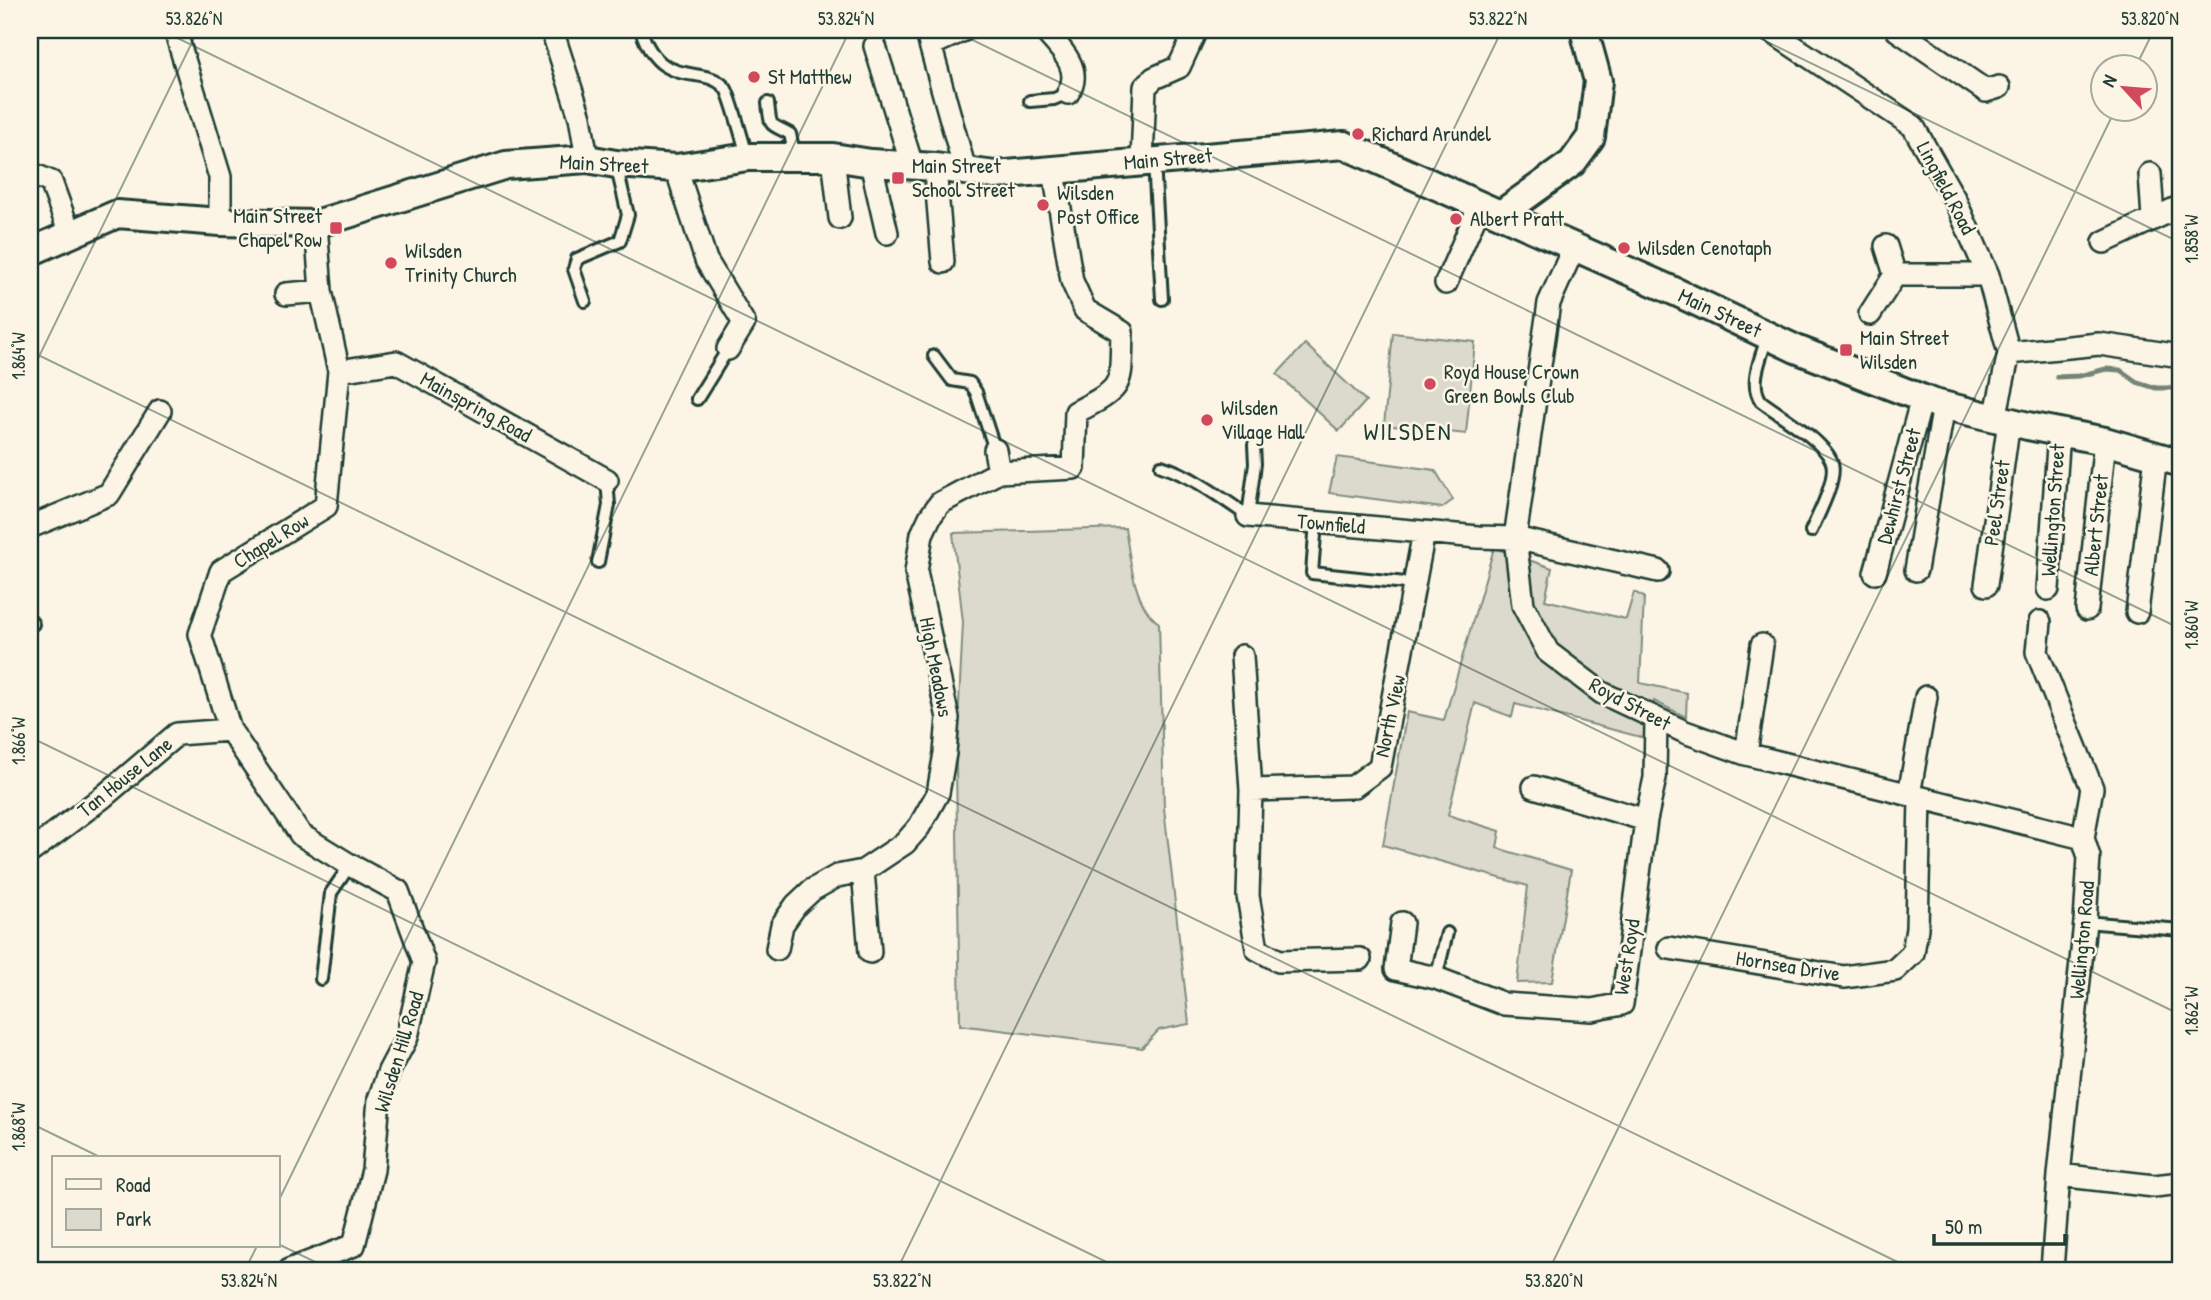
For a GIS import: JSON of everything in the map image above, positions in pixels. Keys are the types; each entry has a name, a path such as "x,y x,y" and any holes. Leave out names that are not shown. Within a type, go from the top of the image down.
{"street":[{"path":"175,30 220,177 220,222"},
{"path":"552,30 580,117 587,159"},
{"path":"964,30 928,37 965,170"},
{"path":"1044,30 1072,63 1072,87 1068,93"},
{"path":"1148,161 1145,87 1154,78 1178,66 1196,30"},
{"path":"1446,284 1491,210 1572,163 1591,137 1598,80 1584,30"},
{"name":"Lingfield Road","path":"1769,30 1913,127 1955,200 1989,275 2009,353 2002,419"},
{"path":"1897,30 1926,37 1986,91 1999,87"},
{"path":"875,46 924,166 943,262"},
{"name":"Main Street","path":"30,252 117,214 220,222 316,224 506,165 587,159 676,168 748,158 833,157 995,175 1344,145 1796,349 1933,402 2105,441 2181,463"},
{"path":"833,157 840,218"},
{"path":"871,163 887,233"},
{"path":"676,168 706,261 744,323 728,349"},
{"path":"995,450 999,472 1074,468 1076,412 1108,396 1118,385 1122,332 1085,310 1072,281 1054,172"},
{"path":"30,173 51,182 70,234"},
{"path":"2150,174 2153,218"},
{"path":"2104,242 2181,206"},
{"name":"Chapel Row","path":"230,730 200,634 222,572 326,506 339,371 321,291 316,224"},
{"path":"1870,314 1895,275 1886,246"},
{"name":"Royd Street","path":"1574,247 1549,303 1516,538 1523,605 1548,652 1602,693 1656,720 1746,754 2083,838"},
{"path":"1895,275 1989,275"},
{"path":"286,294 321,291"},
{"path":"2009,353 2099,344 2181,356"},
{"name":"Mainspring Road","path":"339,371 396,362 607,480"},
{"path":"1916,570 1927,507 1933,402"},
{"name":"Dewhirst Street","path":"1875,573 1894,503 1933,402"},
{"path":"30,527 109,494 160,411"},
{"name":"Peel Street","path":"1986,585 2002,419"},
{"name":"Wellington Street","path":"2048,589 2059,432"},
{"name":"Albert Street","path":"2087,609 2105,441"},
{"path":"2137,612 2156,456"},
{"name":"High Meadows","path":"777,949 782,925 796,905 812,890 837,876 863,871 905,843 919,827 938,793 948,718 916,572 922,534 940,503 999,472"},
{"path":"1894,503 1927,507"},
{"name":"Townfield","path":"1248,516 1478,537 1516,538 1658,571"},
{"name":"North View","path":"1251,790 1353,787 1380,767 1424,532"},
{"name":"Wellington Road","path":"2040,622 2037,652 2092,788 2083,838 2089,857 2085,922 2052,1270"},
{"path":"1746,754 1762,645"},
{"path":"1242,656 1251,790 1248,896 1257,949 1279,961 1360,959"},
{"name":"Hornsea Drive","path":"1670,948 1844,976 1895,970 1913,953 1917,928 1914,797 1926,697"},
{"name":"West Royd","path":"1402,923 1396,969 1436,978 1504,1004 1592,1010 1622,1004 1646,820 1655,778 1656,720"},
{"name":"Tan House Lane","path":"30,852 103,797 177,734 230,730"},
{"name":"Wilsden Hill Road","path":"230,730 301,835 398,891 424,962 407,1037 389,1071 379,1100 373,1170 354,1245 289,1270"},
{"path":"1534,788 1646,820"},
{"path":"863,871 870,952"},
{"path":"2059,1175 2154,1186 2181,1183"}],"lane":[{"path":"641,30 659,62 677,72 712,80 725,89 748,158"},
{"path":"1030,101 1054,99 1068,93"},
{"path":"768,103 771,124 790,134 795,157"},
{"path":"1148,161 1162,299"},
{"path":"585,301 574,269 577,259 620,241 628,215 617,164"},
{"path":"1768,335 1757,372 1756,393 1762,401 1823,448 1833,463 1831,483 1811,531"},
{"path":"697,399 728,349"},
{"path":"933,356 952,380 970,383 976,392 995,450"},
{"path":"1248,516 1255,464 1254,445"},
{"name":"Townfield","path":"1161,466 1177,471 1248,516"},
{"path":"598,562 609,505 607,480"},
{"path":"1316,522 1311,573 1415,584"},
{"path":"321,979 331,892 350,865"},
{"path":"2085,922 2181,930"},
{"path":"1436,978 1447,933"}],"green space":[{"name":"Royd House Crown Green Bowls Club","path":"1393,333 1475,342 1466,434 1384,425"},
{"path":"1305,344 1366,401 1339,431 1277,374"},
{"path":"1337,457 1435,470 1453,500 1442,508 1329,493"},
{"path":"1125,528 1138,593 1150,615 1159,623 1164,808 1189,1024 1159,1030 1142,1048 960,1025 956,765 963,622 953,533"},
{"path":"1494,548 1552,568 1545,600 1626,619 1634,592 1644,597 1640,683 1687,693 1686,717 1654,701 1648,739 1515,704 1512,717 1475,703 1448,815 1500,831 1497,848 1571,870 1552,982 1517,983 1528,886 1383,845 1407,712 1444,720"}],"waterway":[{"path":"2057,377 2079,376 2106,369 2120,370 2137,382 2156,388 2181,388"}],"place":[{"name":"St Matthew","path":"754,77"},
{"name":"Richard Arundel","path":"1358,134"},
{"name":"Main Street School Street","path":"898,178"},
{"name":"Wilsden Post Office","path":"1043,205"},
{"name":"Albert Pratt","path":"1456,219"},
{"name":"Main Street Chapel Row","path":"336,228"},
{"name":"Wilsden Cenotaph","path":"1624,248"},
{"name":"Wilsden Trinity Church","path":"391,263"},
{"name":"Main Street Wilsden","path":"1846,350"},
{"name":"Royd House Crown Green Bowls Club","path":"1430,384"},
{"name":"Wilsden Village Hall","path":"1207,420"}],"district":[{"name":"WILSDEN","path":"1408,432"}]}
